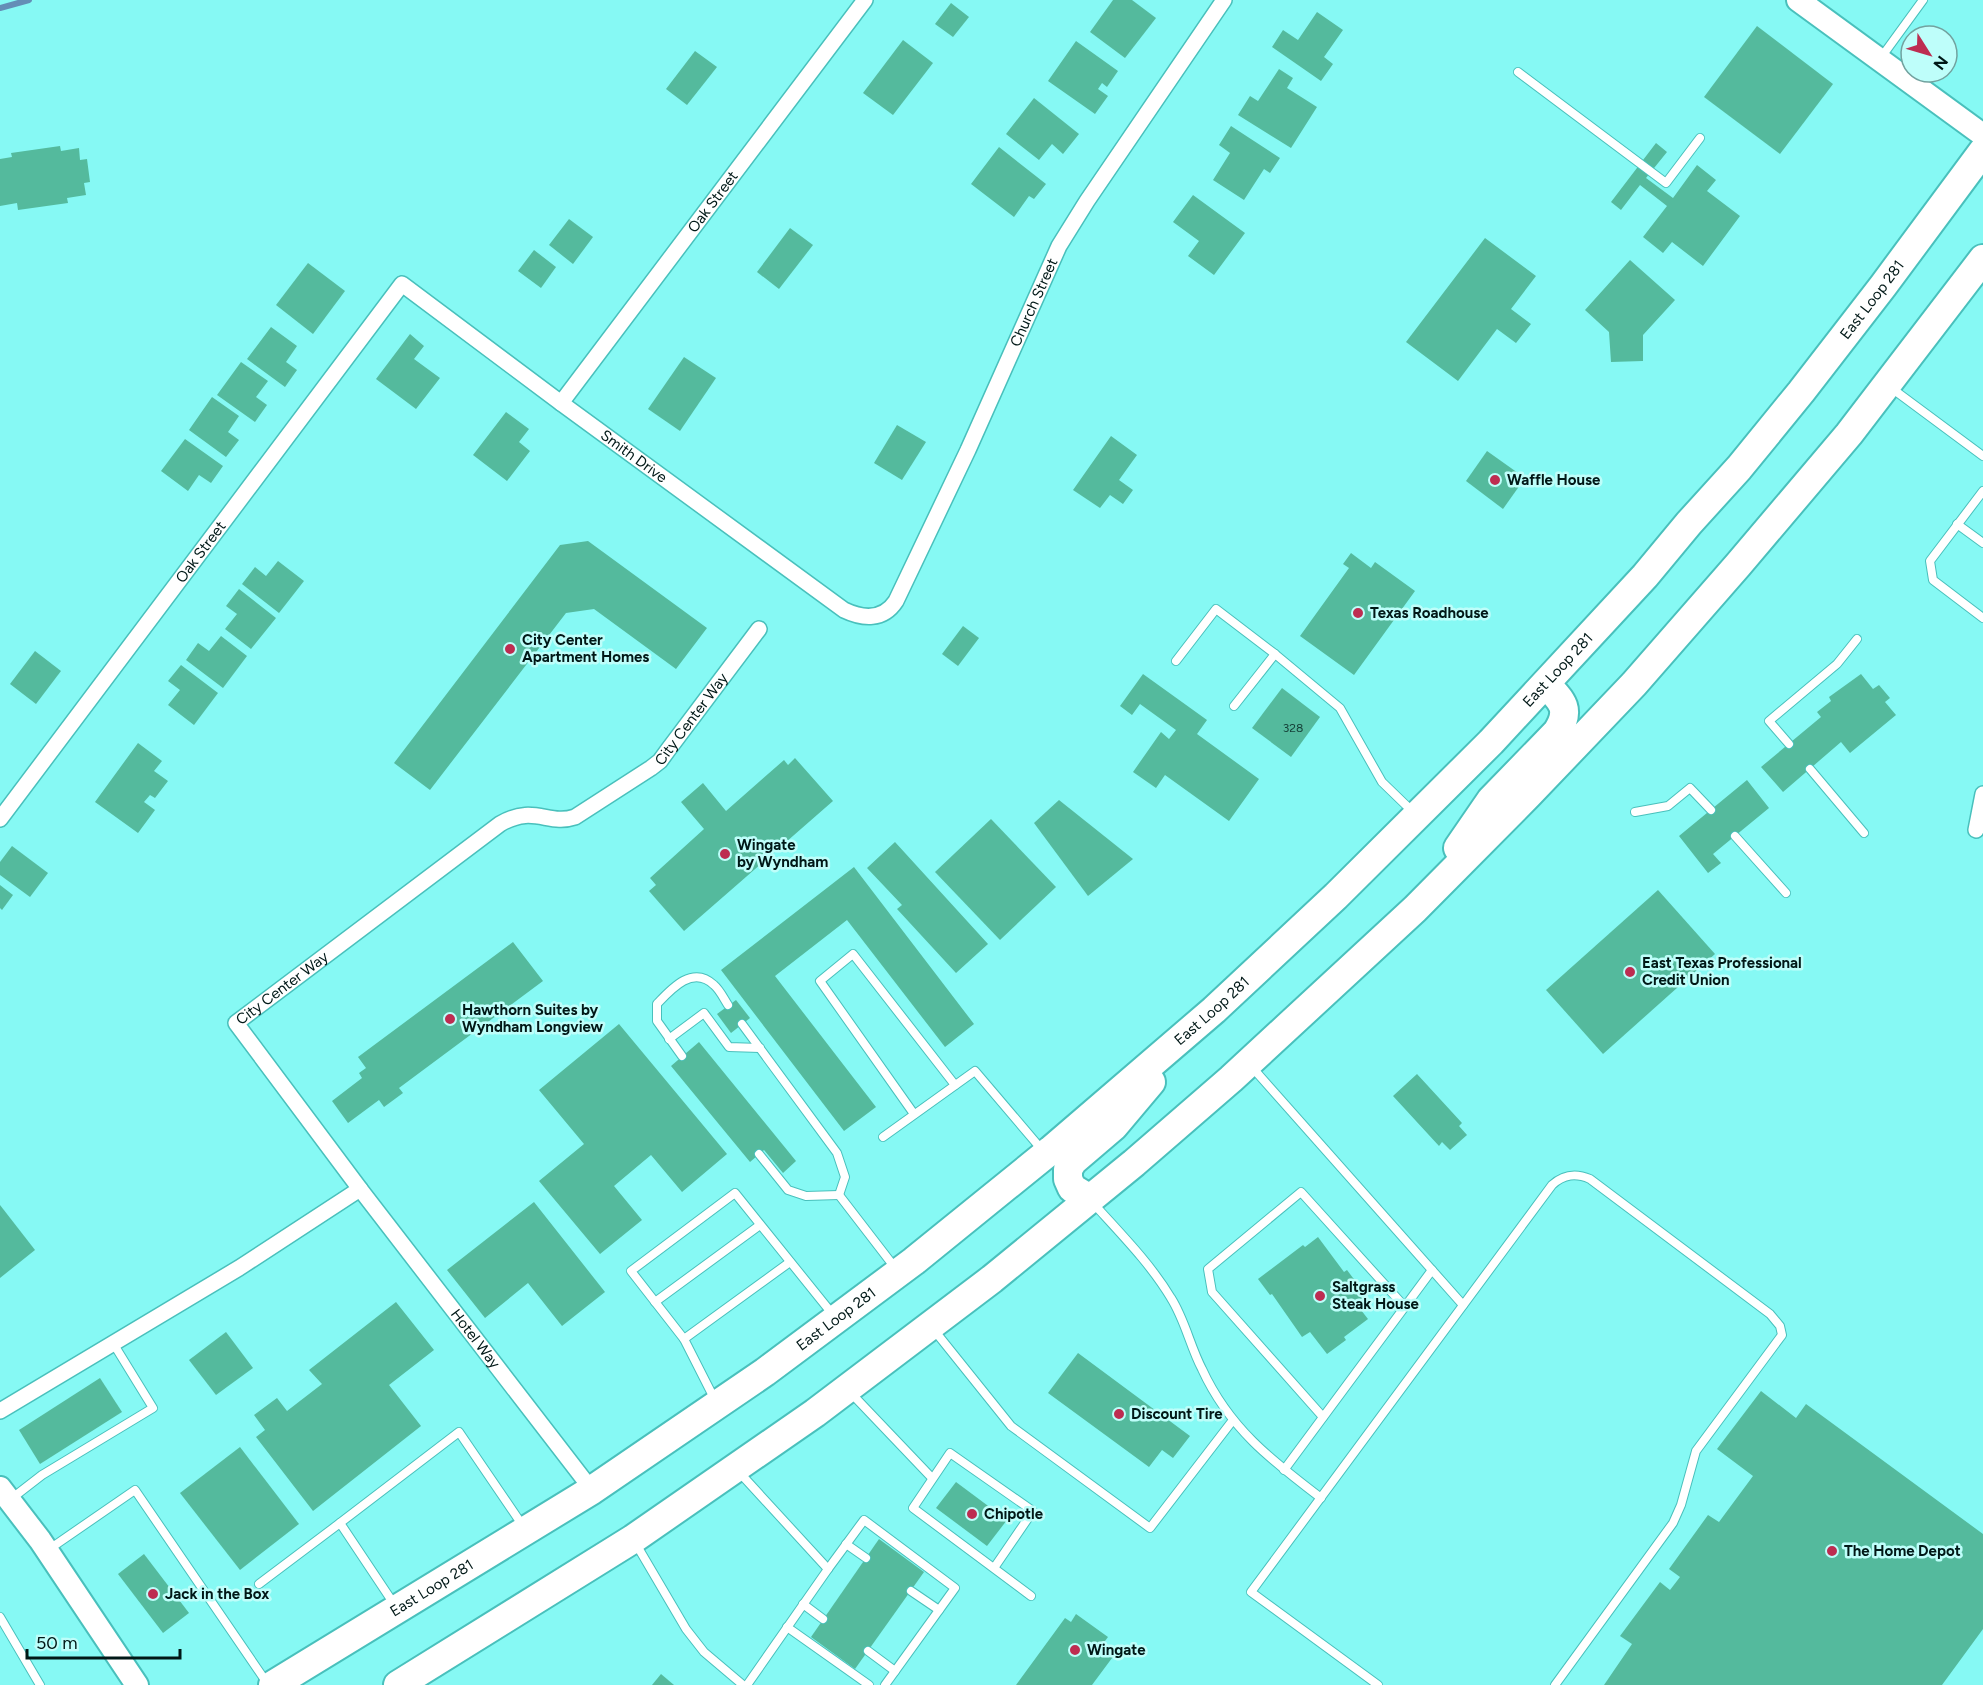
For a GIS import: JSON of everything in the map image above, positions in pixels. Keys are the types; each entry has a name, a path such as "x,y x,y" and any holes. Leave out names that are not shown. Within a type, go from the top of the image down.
{"highway":[{"name":"East Loop 281","path":"273,1685 592,1490 718,1405 899,1273 1046,1154 1214,1010 1418,816 1546,685 1645,576 1739,468 1883,286 1983,151"},
{"path":"398,1685 633,1539 847,1389 932,1326 1090,1199 1183,1122 1249,1063 1415,909 1634,684 1801,491 1887,385 1983,259"},
{"path":"1415,909 1491,800 1563,724 1565,716 1562,702 1546,685"},
{"path":"1090,1199 1077,1193 1069,1184 1067,1173 1070,1164 1114,1126 1214,1010"}],"street":[{"name":"Oak Street","path":"561,403 865,0"},
{"name":"Church Street","path":"873,617 885,613 896,601 964,459 1059,246 1087,201 1224,0"},
{"path":"1798,0 1983,135"},
{"name":"Oak Street","path":"0,819 402,284"},
{"name":"Smith Drive","path":"402,284 844,610 858,616 873,617"},
{"name":"City Center Way","path":"360,1189 236,1023 500,824 511,818 533,814 567,820 651,768 669,750 759,629"},
{"path":"1979,833 1983,794"},
{"path":"0,1411 239,1268 360,1189"},
{"name":"Hotel Way","path":"360,1189 592,1490"},
{"path":"3,1494 47,1551 137,1685"}],"lane":[{"path":"1879,60 1923,0"},
{"path":"1518,72 1666,183 1700,138"},
{"path":"1887,385 1983,456"},
{"path":"1983,491 1930,561 1933,580 1983,618"},
{"path":"1957,524 1983,543"},
{"path":"1176,661 1216,609 1340,708 1382,782 1418,816"},
{"path":"1789,744 1769,722 1838,664 1857,639"},
{"path":"1234,706 1275,654"},
{"path":"1810,769 1864,833"},
{"path":"1635,812 1668,806 1690,788 1711,810"},
{"path":"1735,836 1786,893"},
{"path":"914,1114 820,981 853,954 955,1085"},
{"path":"682,1056 657,1021 657,1004 670,989 689,977 702,977 714,985 728,1005"},
{"path":"669,1039 704,1012 729,1047 760,1048"},
{"path":"742,1024 837,1153 845,1177 839,1195"},
{"path":"1249,1063 1463,1305"},
{"path":"883,1137 975,1071 1046,1154"},
{"path":"759,1154 788,1190 806,1196 839,1195"},
{"path":"1378,1685 1251,1592 1552,1185 1565,1176 1578,1175 1590,1179 1770,1314 1782,1330 1782,1335 1696,1451 1681,1505 1673,1522 1555,1685"},
{"path":"1323,1417 1212,1292 1208,1269 1301,1192 1405,1307"},
{"path":"718,1405 684,1339 632,1271 735,1193 837,1319"},
{"path":"839,1195 899,1273"},
{"path":"1090,1199 1153,1272 1172,1298 1201,1368 1233,1419 1254,1444 1321,1498"},
{"path":"655,1302 760,1225"},
{"path":"684,1339 790,1262"},
{"path":"1284,1470 1432,1270"},
{"path":"932,1326 1011,1426 1150,1528 1233,1419"},
{"path":"3,1494 42,1475 153,1408 113,1343"},
{"path":"847,1389 932,1478"},
{"path":"259,1584 459,1432 525,1529"},
{"path":"994,1568 1033,1511 950,1453 913,1508 1031,1596"},
{"path":"736,1469 828,1569"},
{"path":"47,1551 135,1490 268,1685"},
{"path":"633,1539 686,1629 704,1652 745,1685 864,1520 955,1588 885,1685"},
{"path":"340,1523 398,1610"},
{"path":"846,1544 866,1558"},
{"path":"911,1591 939,1610"},
{"path":"803,1604 824,1619"},
{"path":"0,1617 40,1685"},
{"path":"788,1627 869,1685"},
{"path":"868,1651 895,1671"}],"building":[{"path":"1113,0 1132,0 1156,18 1125,58 1090,32"},
{"path":"951,3 969,17 953,37 935,24"},
{"path":"1317,12 1343,30 1324,57 1333,64 1321,81 1272,47 1283,30 1298,40"},
{"path":"1757,26 1833,84 1780,154 1704,97"},
{"path":"903,40 933,63 893,115 863,93"},
{"path":"1076,41 1118,71 1107,87 1102,83 1098,89 1108,96 1095,114 1048,81"},
{"path":"695,51 717,67 687,105 666,89"},
{"path":"1279,69 1293,78 1287,88 1317,107 1291,148 1238,115 1250,96 1258,101"},
{"path":"1034,98 1079,134 1063,154 1052,144 1039,160 1006,134"},
{"path":"1231,126 1280,158 1270,173 1264,169 1244,200 1213,180 1230,153 1219,145"},
{"path":"1656,143 1667,152 1646,178 1673,198 1697,165 1716,180 1707,191 1740,216 1703,266 1672,242 1663,253 1643,237 1667,206 1640,185 1621,210 1611,202"},
{"path":"60,146 61,151 79,148 80,160 87,159 90,182 84,183 86,195 67,198 68,203 18,210 17,203 0,206 0,159 12,157 11,153"},
{"path":"999,147 1046,184 1034,199 1029,196 1014,217 971,184"},
{"path":"1193,195 1245,233 1214,275 1188,256 1199,241 1173,222"},
{"path":"569,219 593,237 573,264 549,245"},
{"path":"790,228 813,245 779,289 757,272"},
{"path":"1485,238 1536,276 1511,309 1531,324 1516,343 1497,329 1458,381 1406,342"},
{"path":"534,250 556,267 541,288 518,271"},
{"path":"1630,260 1675,300 1643,335 1643,361 1611,362 1609,332 1585,310"},
{"path":"308,263 345,291 313,334 276,305"},
{"path":"271,327 297,346 286,362 297,370 285,387 247,359"},
{"path":"410,334 424,346 414,359 440,378 416,409 376,379"},
{"path":"684,357 716,378 680,431 648,409"},
{"path":"241,362 268,381 256,397 267,405 255,422 217,395"},
{"path":"212,397 239,416 228,432 239,440 226,457 189,430"},
{"path":"506,412 529,429 519,442 530,451 507,481 473,455"},
{"path":"897,425 926,442 902,480 874,463"},
{"path":"1111,436 1137,455 1119,480 1133,490 1123,504 1110,495 1100,508 1073,490"},
{"path":"185,439 223,466 211,483 199,475 188,491 161,471"},
{"name":"Waffle House","path":"1487,451 1525,478 1503,509 1466,481"},
{"name":"City Center Apartment Homes","path":"588,541 707,628 676,669 594,609 566,613 430,790 394,763 560,545"},
{"name":"Texas Roadhouse","path":"1351,553 1371,568 1375,562 1415,591 1354,675 1300,636 1349,568 1343,564"},
{"path":"278,561 304,581 279,613 242,584 255,567 266,576"},
{"path":"239,589 276,618 251,649 225,629 237,614 226,606"},
{"path":"963,626 979,638 958,666 942,654"},
{"path":"221,636 247,656 223,688 186,660 198,643 209,651"},
{"path":"35,651 61,671 36,704 10,684"},
{"path":"181,665 218,693 194,725 168,705 180,690 168,681"},
{"path":"1143,674 1207,720 1197,734 1259,779 1229,821 1165,775 1156,788 1133,772 1161,732 1169,739 1176,730 1140,704 1132,715 1120,706"},
{"path":"1861,674 1873,689 1879,685 1890,698 1885,702 1896,715 1850,753 1841,742 1783,792 1761,767 1821,717 1817,712 1831,701 1829,697"},
{"path":"1282,688 1320,717 1291,757 1252,728"},
{"path":"138,743 162,761 154,771 168,781 155,798 150,795 144,802 155,810 138,833 95,802"},
{"name":"Wingate by Wyndham","path":"795,758 833,801 684,931 649,891 656,885 650,878 704,829 681,802 703,783 726,811 784,760 788,765"},
{"path":"1747,780 1769,808 1713,854 1721,863 1708,873 1679,836"},
{"path":"1059,800 1133,859 1088,896 1034,823"},
{"path":"991,819 1056,887 1000,940 935,872"},
{"path":"895,842 988,944 956,973 897,909 902,905 867,868"},
{"path":"12,846 48,873 30,897 0,875 0,862"},
{"path":"854,867 974,1024 945,1047 847,920 775,976 876,1107 844,1131 721,970"},
{"path":"0,885 13,895 2,910 0,908"},
{"name":"East Texas Professional Credit Union","path":"1658,890 1715,954 1603,1054 1546,990"},
{"name":"Hawthorn Suites by Wyndham Longview","path":"513,942 543,981 399,1088 403,1093 384,1107 379,1100 348,1123 332,1101 362,1078 359,1073 366,1068 358,1057"},
{"path":"736,1000 750,1018 731,1033 717,1014"},
{"path":"619,1024 727,1154 682,1192 651,1155 614,1186 642,1220 600,1254 539,1181 584,1144 539,1090"},
{"path":"699,1042 796,1161 783,1173 764,1150 750,1162 671,1066"},
{"path":"1417,1074 1462,1123 1459,1126 1467,1135 1450,1150 1442,1142 1439,1146 1393,1096"},
{"path":"534,1202 605,1292 562,1326 528,1283 485,1318 447,1270"},
{"path":"0,1205 35,1250 0,1278"},
{"name":"Saltgrass Steak House","path":"1318,1237 1344,1272 1347,1270 1368,1298 1357,1305 1368,1319 1344,1337 1346,1340 1327,1354 1310,1332 1302,1337 1272,1294 1270,1295 1258,1279 1303,1245 1305,1247"},
{"path":"396,1302 434,1350 389,1385 421,1426 313,1511 256,1437 265,1430 254,1415 277,1398 287,1411 322,1384 309,1370"},
{"path":"226,1332 253,1368 216,1395 189,1360"},
{"name":"Discount Tire","path":"1078,1353 1190,1436 1173,1458 1162,1450 1149,1467 1048,1393"},
{"path":"100,1378 122,1412 40,1464 19,1430"},
{"name":"The Home Depot","path":"1761,1391 1796,1418 1806,1404 1983,1534 1983,1629 1942,1685 1604,1685 1632,1644 1620,1636 1660,1582 1670,1590 1680,1577 1669,1569 1708,1515 1719,1522 1753,1476 1717,1449"},
{"path":"240,1447 299,1524 240,1570 180,1493"},
{"name":"Chipotle","path":"956,1482 1007,1520 987,1546 936,1508"},
{"path":"879,1539 924,1572 855,1669 811,1637"},
{"name":"Jack in the Box","path":"144,1554 189,1613 163,1633 118,1574"},
{"name":"Wingate","path":"1076,1614 1108,1637 1102,1645 1115,1654 1092,1685 1016,1685 1065,1618 1071,1622"},
{"path":"661,1674 674,1685 652,1685"}],"waterway":[{"path":"0,8 29,0"}],"place":[{"name":"Waffle House","path":"1495,480"},
{"name":"Texas Roadhouse","path":"1358,613"},
{"name":"City Center Apartment Homes","path":"510,649"},
{"name":"Wingate by Wyndham","path":"725,854"},
{"name":"East Texas Professional Credit Union","path":"1630,972"},
{"name":"Hawthorn Suites by Wyndham Longview","path":"450,1019"},
{"name":"Saltgrass Steak House","path":"1320,1296"},
{"name":"Discount Tire","path":"1119,1414"},
{"name":"Chipotle","path":"972,1514"},
{"name":"The Home Depot","path":"1832,1551"},
{"name":"Jack in the Box","path":"153,1594"},
{"name":"Wingate","path":"1075,1650"}]}
